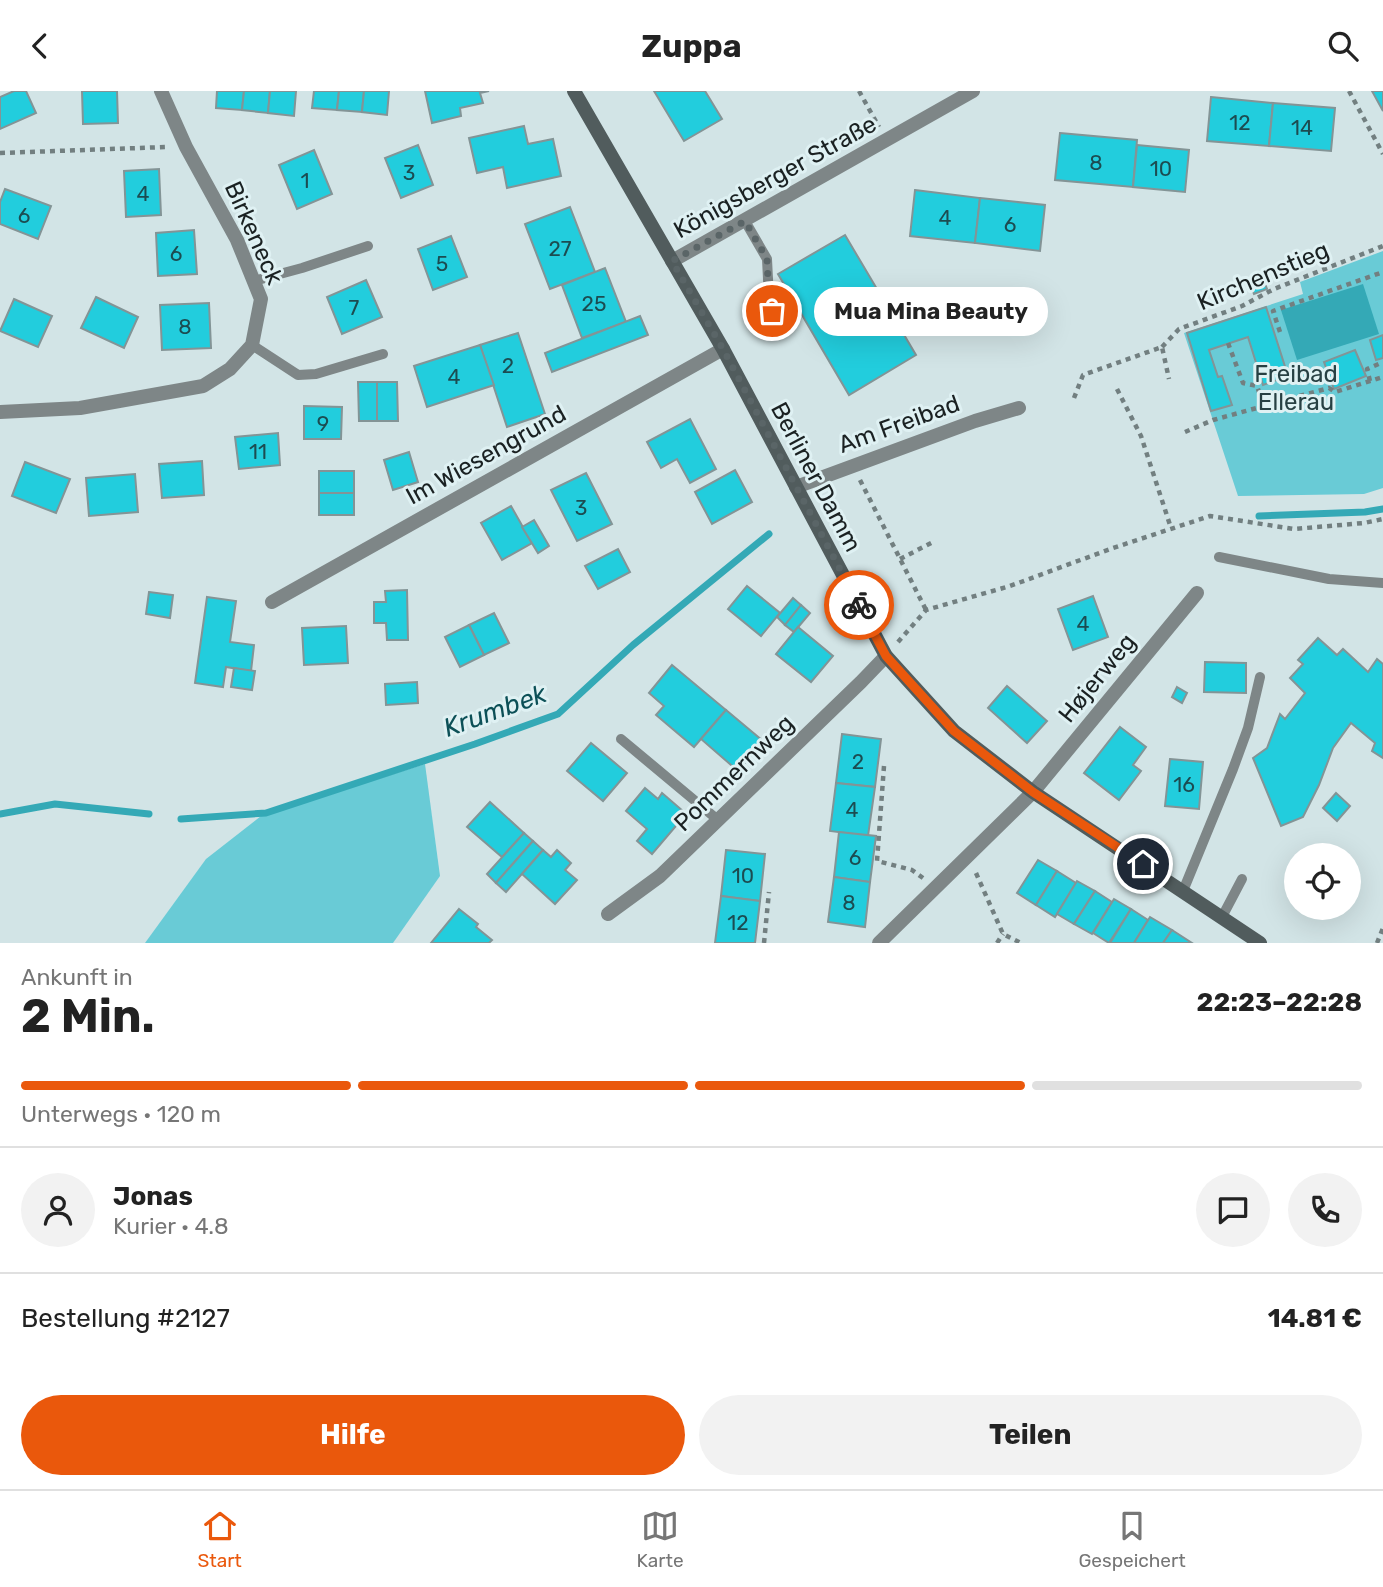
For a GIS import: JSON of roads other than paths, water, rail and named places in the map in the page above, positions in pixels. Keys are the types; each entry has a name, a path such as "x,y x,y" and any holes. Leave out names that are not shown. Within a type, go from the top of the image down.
{"main road":[{"name":"Berliner Damm","path":"574,91 723,349 886,656 954,731 1033,792 1260,943"}],"street":[{"name":"Birkeneck","path":"162,91 186,146 237,240 261,299 251,345"},
{"name":"Königsberger Straße","path":"672,261 973,91"},
{"path":"0,412 80,408 202,386 230,369 251,345"},
{"name":"Im Wiesengrund","path":"272,602 723,349"},
{"name":"Am Freibad","path":"799,492 975,421 1019,408"},
{"name":"Højerweg","path":"878,943 1033,792 1197,593"},
{"name":"Pommernweg","path":"608,914 660,876 886,656"}],"lane":[{"path":"745,221 767,259 772,311"},
{"path":"254,281 368,246"},
{"path":"251,345 298,375 316,374 383,354"},
{"path":"1219,557 1329,579 1383,583"},
{"path":"1183,891 1248,728 1261,677"},
{"path":"621,739 718,820"},
{"path":"1222,917 1242,879"}],"waterway":[{"name":"Krumbek","path":"1259,516 1383,509"},
{"name":"Krumbek","path":"181,819 266,813 558,714 633,645 769,534"},
{"name":"Krumbek","path":"0,814 55,804 149,814"}],"place":[{"name":"Mua Mina Beauty","path":"772,311"}],"park label":[{"name":"Freibad Ellerau","path":"1296,388"}]}
